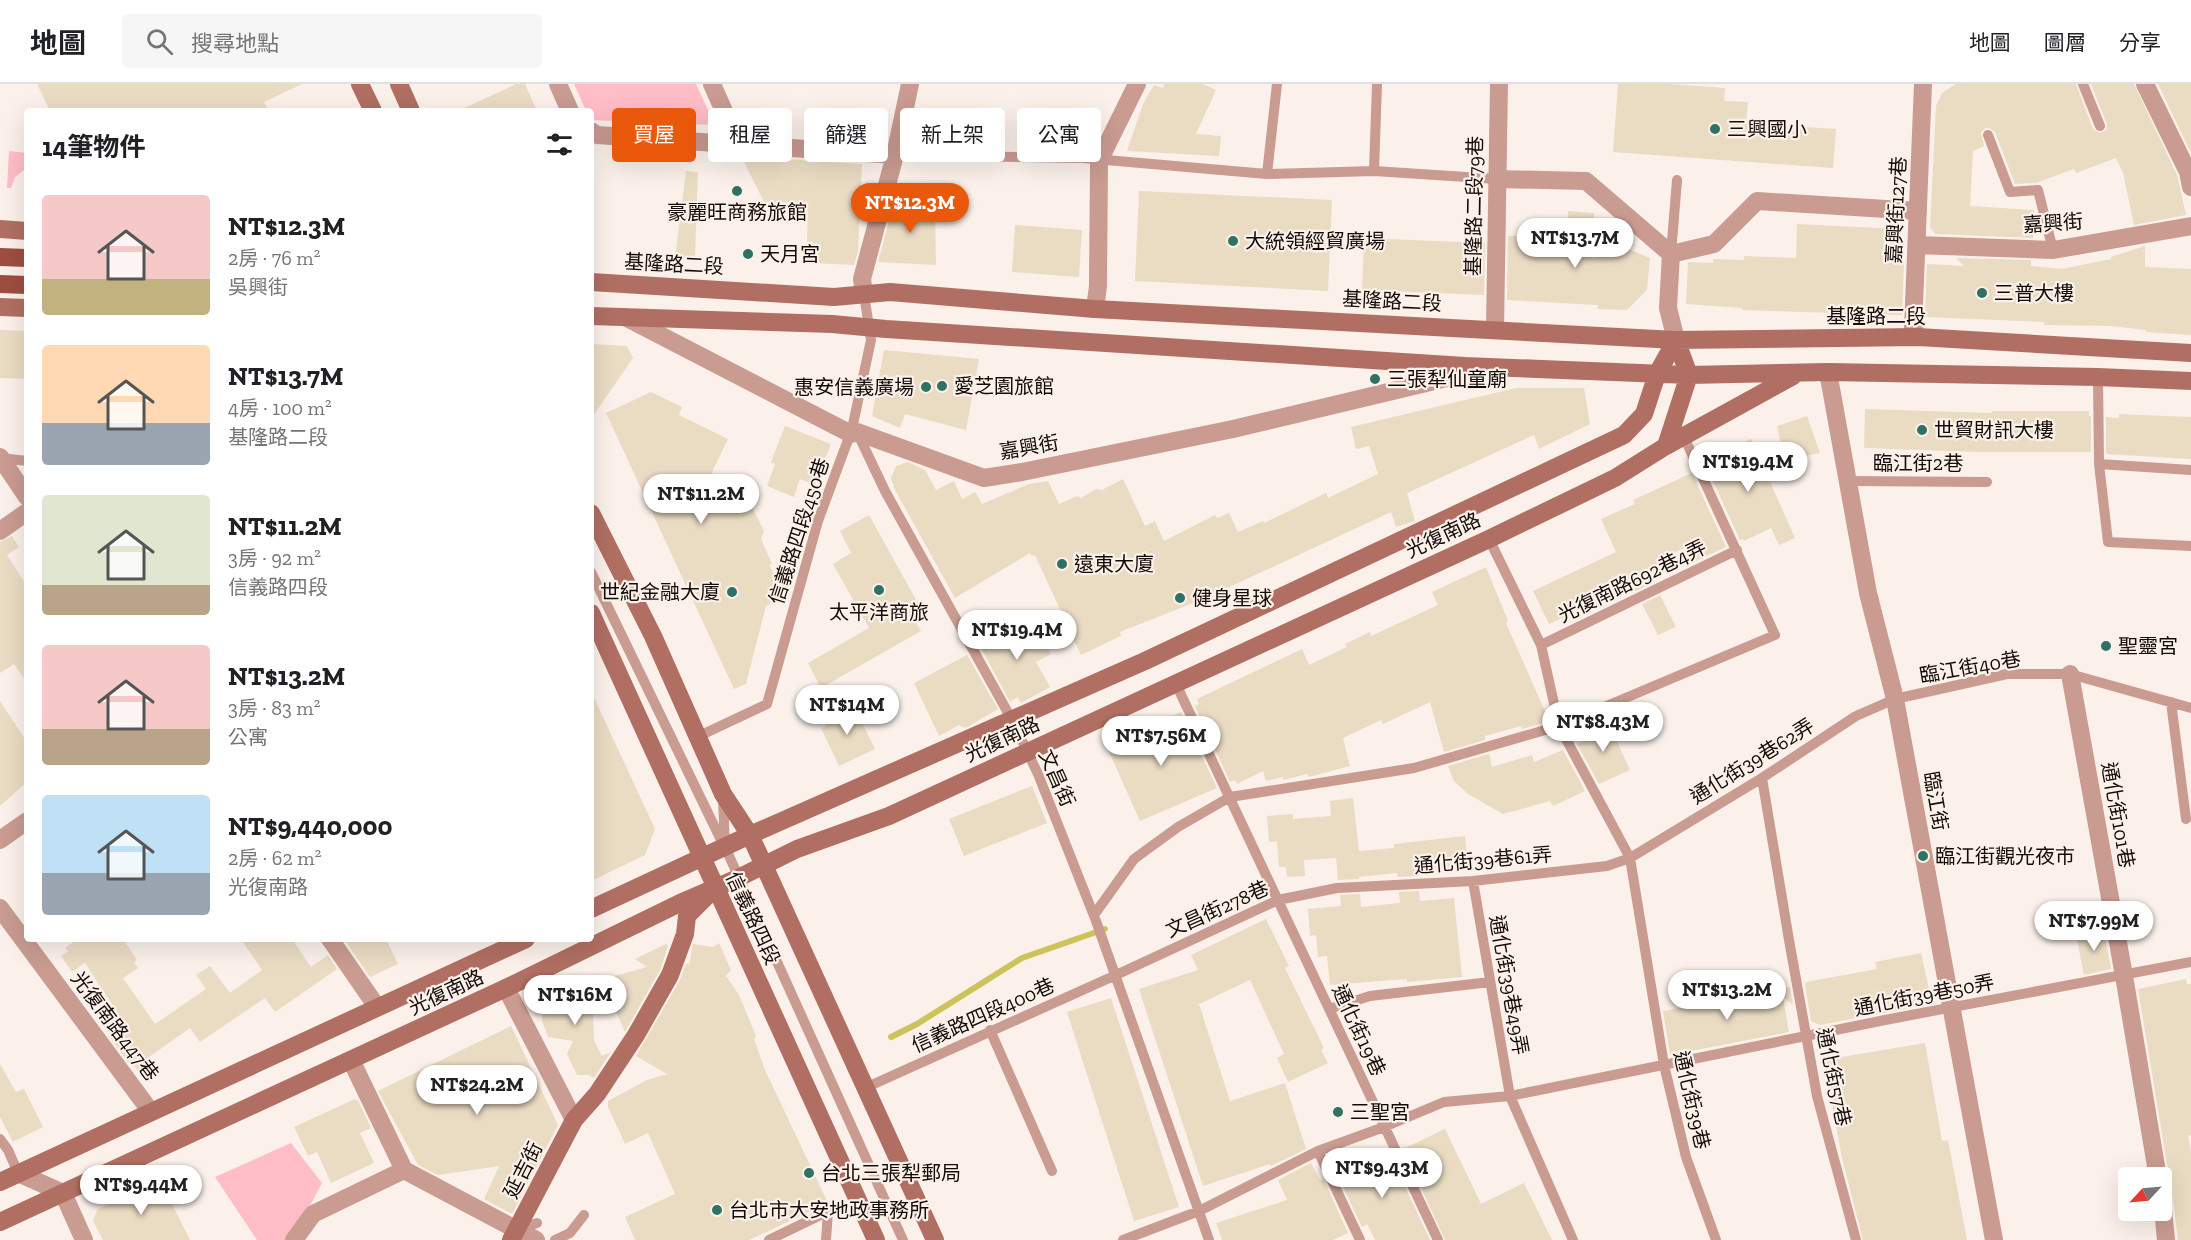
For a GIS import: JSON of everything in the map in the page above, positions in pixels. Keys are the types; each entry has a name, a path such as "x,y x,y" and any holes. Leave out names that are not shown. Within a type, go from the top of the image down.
{"main road":[{"path":"360,84 372,108"},
{"path":"399,84 410,108"},
{"path":"0,229 24,231"},
{"path":"0,257 24,258"},
{"name":"基隆路二段","path":"594,282 834,297 890,292 1095,309 1676,340 1918,338 2191,353"},
{"path":"0,284 24,285"},
{"path":"0,307 24,308"},
{"path":"594,316 832,324 1465,366 1657,374 1828,372 2191,381"},
{"path":"1666,446 1689,375 1676,340"},
{"name":"光復南路","path":"594,908 750,835 1145,661 1624,435 1644,414 1657,374 1676,340"},
{"name":"光復南路","path":"0,1222 507,988 680,903 797,849 889,816 1489,539 1615,478 1666,446 1798,374"},
{"name":"信義路四段","path":"594,519 653,636 723,794 750,835 935,1240"},
{"name":"信義路四段","path":"594,620 876,1240"},
{"name":"延吉街","path":"514,1235 574,1120 597,1094 636,1035 670,975 685,934 687,916 715,888"},
{"name":"光復南路","path":"0,1182 519,942"}],"street":[{"path":"558,84 569,108"},
{"path":"712,84 723,108"},
{"path":"864,294 862,279 895,155 909,84"},
{"path":"1101,157 1137,84"},
{"name":"基隆路二段79巷","path":"1495,329 1499,84"},
{"name":"嘉興街127巷","path":"1918,338 1913,328 1923,84"},
{"path":"2145,84 2188,172 2191,187"},
{"path":"594,133 708,141"},
{"path":"792,147 895,155"},
{"path":"1095,309 1098,286 1099,162"},
{"path":"1497,179 1586,181 1671,254"},
{"path":"1671,254 1714,244 1757,201 1918,211"},
{"name":"嘉興街","path":"1917,245 2053,250 2191,226"},
{"path":"1671,254 1668,308 1676,340"},
{"name":"嘉興街","path":"625,318 854,433 984,478 1233,429 1450,377 1465,366"},
{"name":"臨江街","path":"1828,372 1868,593 1895,699 1994,1240"},
{"path":"0,458 24,493"},
{"path":"0,531 24,514"},
{"name":"通化街101巷","path":"2070,674 2156,1167"},
{"path":"0,840 24,823"},
{"name":"光復南路447巷","path":"2,916 151,1112"},
{"path":"332,942 377,1007"},
{"path":"507,988 574,1120"},
{"path":"351,1060 404,1170 514,1235 537,1232"},
{"path":"294,1240 314,1214 404,1170"},
{"path":"18,1173 63,1193 84,1240"},
{"path":"2164,1221 2166,1240"}],"lane":[{"path":"1267,174 1277,84"},
{"path":"1374,171 1377,84"},
{"path":"2083,84 2100,126"},
{"path":"1988,135 2010,192 2038,190 2053,250"},
{"path":"895,155 1017,157"},
{"path":"1101,161 1267,174 1374,171 1497,179"},
{"path":"1671,254 1677,180"},
{"name":"信義路四段450巷","path":"697,737 767,704 818,521 854,433 871,340 864,294"},
{"path":"2098,377 2099,464 2108,542 2191,546"},
{"name":"文昌街","path":"854,433 1012,720 1038,774 1116,975"},
{"path":"1095,918 1134,859 1178,827 1230,797 1414,768 1559,726 1775,635 1684,437"},
{"path":"0,458 24,461"},
{"path":"2099,464 2191,470"},
{"name":"臨江街2巷","path":"1848,481 1987,482"},
{"name":"通化街39巷","path":"1489,539 1541,645 1559,726 1630,858 1664,1065 1686,1157 1716,1240"},
{"name":"光復南路692巷4弄","path":"1541,645 1737,550"},
{"path":"594,578 725,847"},
{"name":"臨江街40巷","path":"1895,699 2007,674 2070,674 2191,708"},
{"name":"通化街19巷","path":"1176,684 1438,1240"},
{"name":"通化街39巷62弄","path":"1630,858 1762,778 1856,716 1895,699"},
{"path":"2171,702 2186,819"},
{"name":"通化街57巷","path":"1762,778 1817,1096 1856,1240"},
{"name":"信義路四段","path":"723,794 725,847 903,1240"},
{"name":"通化街39巷61弄","path":"1337,888 1473,880 1607,866 1630,858"},
{"name":"通化街39巷49弄","path":"1473,880 1510,1096 1573,1240"},
{"name":"文昌街278巷","path":"1116,975 1278,900 1337,888"},
{"name":"通化街39巷50弄","path":"1664,1065 2191,962"},
{"path":"1116,975 1209,1240"},
{"name":"信義路四段400巷","path":"865,1088 1116,975"},
{"path":"1329,1009 1370,996 1490,982"},
{"path":"990,1030 1052,1171"},
{"path":"1123,1240 1199,1211 1318,1151 1444,1102 1510,1096 1664,1065"},
{"path":"0,1139 18,1173"},
{"path":"1318,1151 1360,1240"},
{"path":"772,1240 832,1210 826,1240"},
{"path":"555,1240 570,1233 584,1215"}],"shaded area":[{"path":"574,84 696,84 708,110 708,125 696,124 696,108 612,108 612,121 594,120 594,108 585,108"},
{"path":"9,151 24,153 24,170 15,177 11,188 7,188"},
{"path":"291,1143 322,1183 297,1230 289,1240 257,1240 215,1177"}],"building":[{"path":"37,84 302,84 264,102 267,108 49,108"},
{"path":"516,84 525,84 536,108 464,108"},
{"path":"1164,84 1203,84 1216,90 1196,134 1221,136 1219,156 1127,151 1143,104 1154,85 1163,88"},
{"path":"1618,84 1669,84 1725,88 1724,101 1748,102 1746,123 1836,129 1833,168 1613,152"},
{"path":"1956,84 2076,84 2093,129 2100,133 2106,130 2107,124 2091,84 2134,84 2177,175 2186,215 2134,225 2123,173 2116,158 2076,173 2074,169 2036,183 2015,184 1995,132 1985,128 1981,133 1984,146 1973,151 1970,206 2034,210 2033,238 1936,234 1930,228 1936,106 1942,93"},
{"path":"2158,84 2191,84 2191,153"},
{"path":"792,159 804,162 862,164 858,251 854,265 813,263 813,242 807,244 808,203 764,202 744,162 792,162"},
{"path":"686,171 698,172 695,259 675,258"},
{"path":"897,191 935,210 936,265 878,262"},
{"name":"大統領經貿廣場","path":"1139,191 1332,200 1328,291 1135,281"},
{"path":"1568,211 1594,213 1592,259 1619,245 1650,258 1647,290 1627,310 1598,309 1598,305 1507,300 1508,236 1567,236"},
{"path":"1797,224 1899,229 1897,263 1904,263 1902,315 1742,310 1742,308 1686,304 1688,262 1713,263 1713,259 1744,260 1744,256 1796,258"},
{"path":"1015,225 1082,230 1079,277 1012,272"},
{"path":"1364,238 1485,243 1484,295 1362,290"},
{"path":"2145,246 2145,267 2191,269 2191,335 2146,332 2146,330 2111,326 2044,325 2044,322 1925,317 1927,264 1964,266 1956,258 2031,260 2031,266 2062,269 2111,259 2111,257"},
{"path":"0,330 24,331 24,379 0,378"},
{"path":"594,344 627,346 633,358 594,415"},
{"name":"惠安信義廣場","path":"884,350 979,359 966,430 905,414 900,428 872,416"},
{"path":"1516,388 1584,388 1590,424 1539,449 1534,435 1407,493 1415,521 1396,527 1391,512 1208,597 1120,632 1121,636 1081,655 1035,555 1032,556 1030,553 955,598 895,490 891,478 896,466 908,462 925,470 936,490 954,481 962,499 975,492 982,504 1029,484 1048,481 1059,504 1077,496 1081,498 1096,489 1102,490 1123,479 1145,526 1155,521 1164,541 1215,515 1217,518 1229,513 1238,532 1263,521 1264,523 1326,493 1328,498 1378,474 1369,446 1356,449 1351,427"},
{"path":"651,392 682,407 679,415 728,439 712,472 729,510 745,503 751,505 764,531 761,539 772,564 769,565 777,580 770,604 766,606 746,684 734,689 606,413"},
{"path":"1865,409 1992,413 1992,411 2089,411 2091,452 1977,452 1864,448"},
{"path":"2119,414 2191,417 2191,459 2106,454 2106,417 2119,418"},
{"path":"1807,416 1820,453 1785,460 1777,426"},
{"path":"785,426 831,444 815,485 800,479 794,497 767,486 775,464 771,462"},
{"path":"1751,439 1795,538 1779,545 1771,528 1744,541 1740,540 1706,466 1710,464 1708,459"},
{"path":"1692,473 1726,547 1696,561 1688,546 1657,561 1660,568 1649,573 1654,582 1636,591 1633,586 1549,624 1533,591 1616,552 1601,519 1635,504 1633,500"},
{"name":"太平洋商旅","path":"869,515 925,616 915,621 921,631 821,688 808,663 869,628 833,564 851,553 840,531"},
{"path":"12,536 19,547 7,555 24,581 24,679 14,664 0,673 0,542"},
{"path":"1486,567 1508,621 1506,623 1547,716 1542,723 1485,736 1485,740 1444,752 1430,702 1383,724 1381,720 1343,738 1350,766 1309,777 1307,774 1283,780 1283,777 1266,781 1263,771 1237,784 1235,780 1230,782 1195,706 1199,704 1197,699 1302,649 1309,665 1347,647 1345,644 1370,632 1371,636 1438,605 1432,592"},
{"path":"1660,595 1676,627 1658,635 1642,604"},
{"path":"1015,619 1023,634 1036,627 1051,654 1036,662 1050,687 1021,703 1018,697 1010,702 981,648 989,643 985,636"},
{"path":"967,655 998,709 965,728 959,725 939,736 914,683"},
{"path":"594,697 655,829 645,855 594,880"},
{"path":"0,701 24,737 24,785 0,806"},
{"path":"853,704 875,749 839,766 821,728 826,726 824,722 833,718 834,712"},
{"path":"1181,712 1217,788 1140,821 1106,745"},
{"path":"1608,722 1630,770 1599,784 1577,744 1584,741 1581,734"},
{"path":"1563,750 1585,791 1553,806 1550,801 1503,814 1468,794 1454,781 1448,766 1489,754 1492,767 1532,755 1534,762"},
{"path":"1032,786 1047,823 964,856 949,819"},
{"path":"1353,798 1359,851 1394,848 1394,844 1465,836 1468,867 1417,872 1417,876 1398,877 1397,873 1338,880 1336,858 1304,860 1305,876 1287,877 1286,867 1279,867 1277,841 1269,842 1267,816 1293,814 1293,819 1331,816 1330,801"},
{"path":"1419,891 1420,901 1454,898 1462,977 1330,985 1327,956 1318,957 1316,935 1310,936 1308,909 1341,906 1340,895 1360,894 1361,907 1400,903 1399,892"},
{"path":"1266,919 1289,966 1285,968 1324,1048 1321,1050 1328,1063 1288,1082 1277,1058 1284,1054 1250,980 1199,1004 1230,1101 1285,1083 1306,1149 1271,1166 1270,1164 1203,1186 1139,989 1198,970 1191,955"},
{"path":"2104,930 2111,969 2084,975 2076,935"},
{"path":"74,942 125,942 137,960 134,962 138,968 123,978 155,1024 206,989 196,975 210,966 230,993 262,970 243,942 294,942 311,967 328,955 337,969 275,1012 265,998 200,1042 190,1028 149,1057 156,1067 142,1076 133,1064 130,1065 108,1035 110,1033 103,1022 118,1012 85,963 72,972 61,956 68,951 65,948"},
{"path":"346,942 387,942 398,964 370,977"},
{"path":"719,943 731,970 726,976 739,995 756,1036 754,1039 765,1070 828,1203 749,1240 635,1240 625,1217 675,1194 648,1133 625,1144 608,1107 608,1101 647,1080 667,1074 636,1056 680,980 686,963 689,965 693,944 713,947"},
{"path":"666,944 668,946 660,970 625,1032 606,989 615,976 647,967 635,959"},
{"path":"1921,953 1931,998 1924,1005 1820,1025 1811,1021 1806,982 1877,969 1875,962"},
{"path":"2186,979 2187,984 2191,984 2191,1135 2188,1136 2191,1152 2191,1240 2178,1240 2172,1196 2172,1167 2168,1167 2138,989"},
{"path":"577,981 592,983 594,1041 602,1056 611,1052 594,1078 588,1075 577,1075 567,1054 573,1041 548,1037 542,1021 543,999"},
{"path":"1790,987 1793,1005 1783,997 1789,1032 1670,1055 1663,1011"},
{"path":"1111,998 1179,1207 1134,1221 1067,1012"},
{"path":"511,1026 558,1125 512,1214 484,1199 499,1166 438,1175 418,1165 378,1091"},
{"path":"1925,1043 1942,1141 1948,1140 1967,1240 1863,1240 1842,1158 1824,1060"},
{"path":"0,1064 16,1092 24,1089 43,1127 13,1142 0,1117"},
{"path":"355,1099 358,1100 371,1128 360,1133 374,1163 331,1183 317,1152 308,1156 294,1127"},
{"path":"1445,1129 1481,1204 1524,1183 1552,1240 1445,1240 1403,1149"},
{"path":"1381,1150 1385,1158 1390,1155 1430,1240 1375,1240 1367,1224 1362,1227 1336,1172"},
{"path":"1311,1163 1320,1180 1323,1178 1348,1233 1333,1240 1222,1240 1216,1223 1287,1200 1278,1180"},
{"path":"158,1176 190,1240 103,1240 93,1221 97,1210"}],"waterway":[{"path":"891,1037 917,1024 1022,958 1105,929"}],"place":[{"name":"三興國小","path":"1715,129"},
{"name":"豪麗旺商務旅館","path":"737,191"},
{"name":"大統領經貿廣場","path":"1233,241"},
{"name":"天月宮","path":"748,254"},
{"name":"三普大樓","path":"1982,293"},
{"name":"三張犁仙童廟","path":"1375,379"},
{"name":"愛芝園旅館","path":"942,386"},
{"name":"惠安信義廣場","path":"926,387"},
{"name":"世貿財訊大樓","path":"1922,430"},
{"name":"遠東大廈","path":"1062,564"},
{"name":"太平洋商旅","path":"879,590"},
{"name":"世紀金融大廈","path":"732,592"},
{"name":"健身星球","path":"1180,598"},
{"name":"聖靈宮","path":"2106,646"},
{"name":"臨江街觀光夜市","path":"1923,856"},
{"name":"三聖宮","path":"1338,1112"},
{"name":"台北三張犁郵局","path":"809,1173"},
{"name":"台北市大安地政事務所","path":"717,1210"}]}
